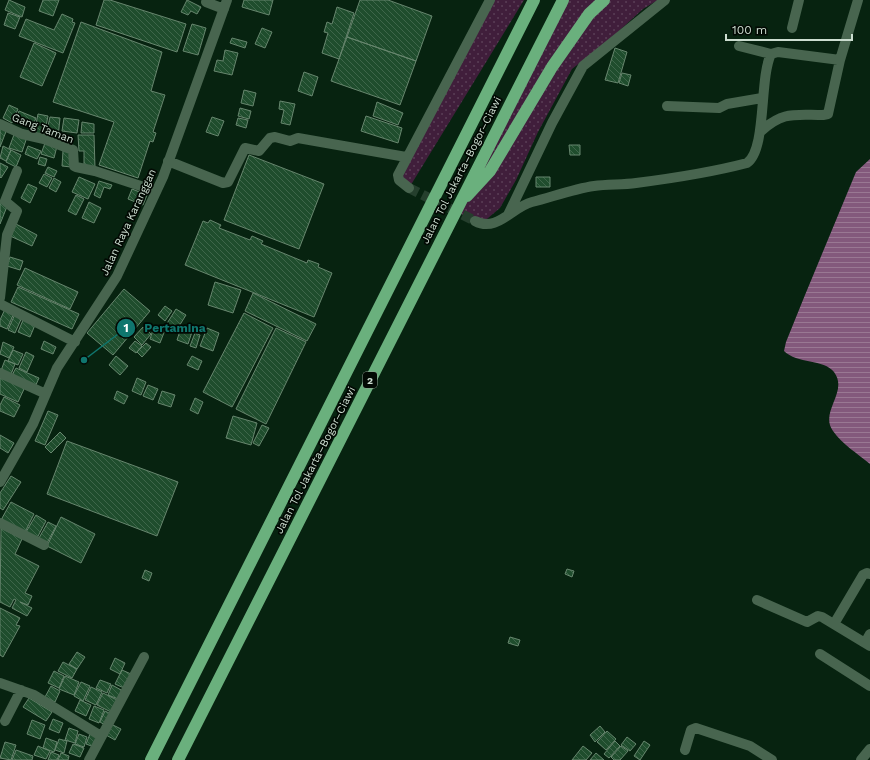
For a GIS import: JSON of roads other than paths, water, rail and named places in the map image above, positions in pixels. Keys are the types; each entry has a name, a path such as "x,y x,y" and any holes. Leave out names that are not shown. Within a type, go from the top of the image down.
{"highway":[{"name":"Jalan Tol Jakarta–Bogor–Ciawi","path":"151,760 534,0"},
{"name":"Jalan Tol Jakarta–Bogor–Ciawi","path":"178,760 457,206 563,0"},
{"path":"457,206 490,171 552,67 589,14 604,0"}],"street":[{"path":"409,188 398,178 406,157 490,0"},
{"path":"475,221 481,224 504,220 508,215 552,123 583,66 664,0"},
{"path":"792,28 799,0"},
{"path":"760,132 780,117 787,115 823,116 828,114 840,60 858,0"},
{"path":"206,2 225,4"},
{"name":"Jalan Raya Karanggan","path":"0,482 3,467 33,424 57,368 117,276 168,161 225,4"},
{"path":"739,46 771,54 778,52 840,60"},
{"path":"508,215 528,203 593,186 635,183 705,174 747,163 752,158 760,132 762,98 768,60 771,54"},
{"path":"667,106 719,108 727,104 762,98"},
{"name":"Gang Taman","path":"0,124 22,134 44,139 74,150 74,166 76,167 95,171 156,191"},
{"path":"168,161 224,183 228,182 246,148 259,151 270,138 275,137 290,141 298,138 406,157"},
{"path":"0,298 7,235 17,211 5,200 17,170"},
{"path":"0,304 75,342"},
{"path":"0,373 46,394"},
{"path":"0,523 44,545"},
{"path":"834,624 863,576 867,573 870,574"},
{"path":"757,600 806,622 820,616 868,641"},
{"path":"820,654 870,686"},
{"path":"89,760 144,657"},
{"path":"0,683 38,697 101,736"},
{"path":"5,721 21,690"},
{"path":"685,750 691,730 696,728 750,746 772,760"},
{"path":"862,760 870,749"}],"tunnel":[{"path":"409,188 475,221"}],"place":[{"name":"Pertamina","path":"84,360"}]}
